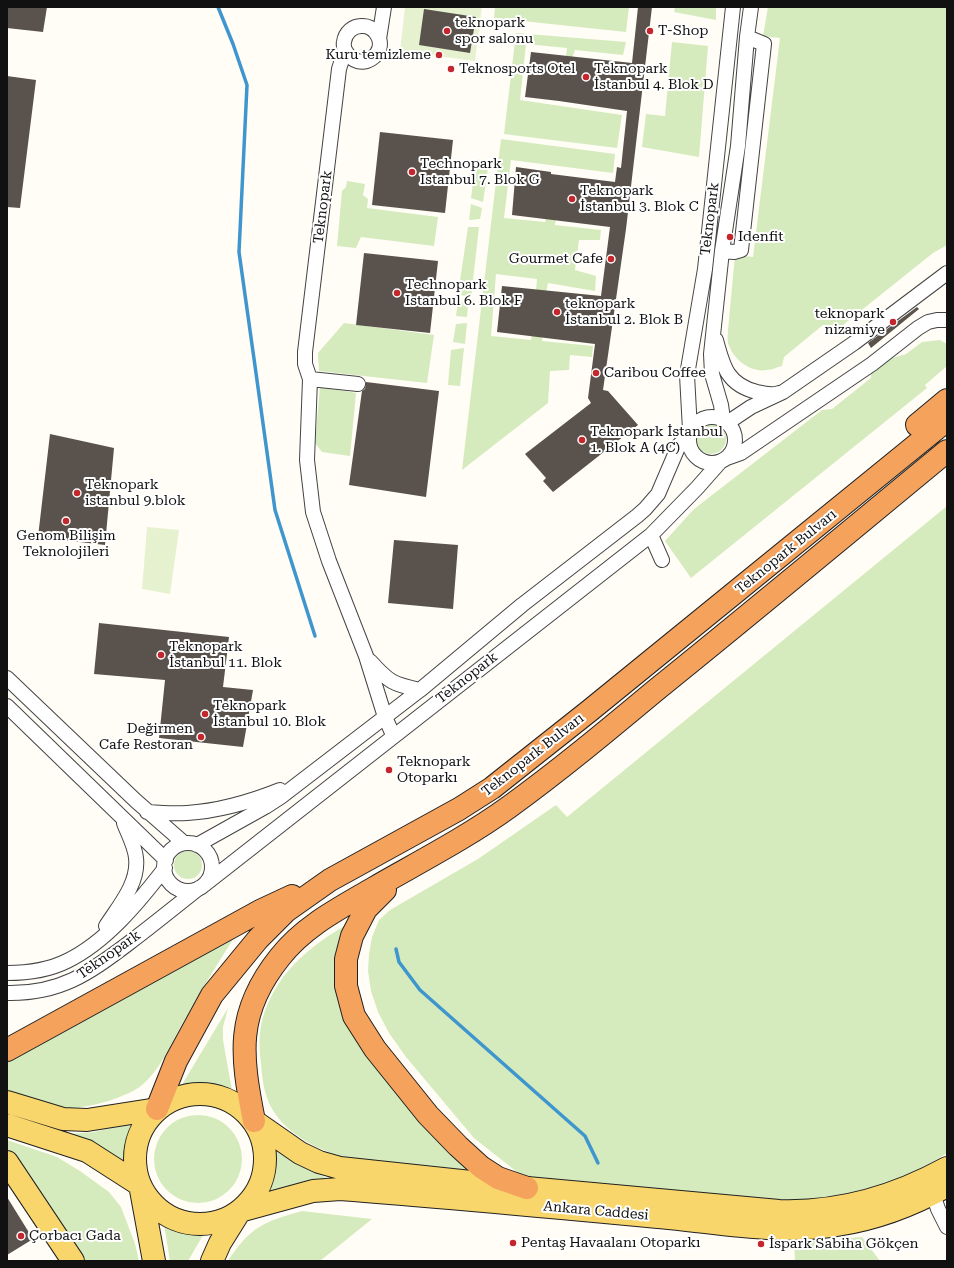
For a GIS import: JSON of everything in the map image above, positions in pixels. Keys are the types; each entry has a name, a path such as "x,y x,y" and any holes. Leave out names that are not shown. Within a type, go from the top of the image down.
{"highway":[{"path":"718,607 746,566 947,400"},
{"name":"Teknopark Bulvarı","path":"157,1109 176,1061 212,995 271,924 299,901 330,880 459,809 492,788 582,717 947,420"},
{"name":"Teknopark Bulvarı","path":"254,1121 246,1077 244,1035 251,1006 264,979 282,954 310,927 333,912 507,809 701,654 947,451"},
{"path":"404,871 366,909 352,936 346,959 346,986 354,1016 375,1050 428,1115 458,1146 481,1167 498,1178 527,1188"},
{"path":"7,1050 262,910 330,880"}],"main road":[{"path":"154,1261 140,1185 135,1167 135,1148 141,1130 157,1109 177,1097 201,1093 213,1094 225,1098 236,1103 246,1111 254,1121 263,1139 266,1159 263,1179 254,1197 240,1211 220,1243 212,1261"},
{"path":"7,1102 63,1119 87,1120 157,1109"},
{"name":"Ankara Caddesi","path":"254,1121 300,1153 319,1162 340,1168 527,1188 795,1211 817,1210 852,1205 912,1186 947,1168"},
{"path":"7,1125 87,1151 140,1185 146,1196 160,1210 169,1216 189,1224 211,1224 221,1221 240,1211"},
{"path":"7,1162 74,1261"},
{"name":"Ankara Caddesi","path":"240,1211 313,1190 340,1189 698,1220 759,1228 787,1228 837,1226 859,1221 901,1209 940,1190"}],"street":[{"path":"367,27 374,23 377,17 378,7"},
{"path":"379,39 376,33 367,27 357,26 348,32 344,41 348,54 358,62 370,60 375,56 378,51 384,7"},
{"name":"Teknopark","path":"733,7 705,269 687,375 689,445 692,453 708,463 723,460 741,453 872,364 918,328 928,322 947,320"},
{"name":"Teknopark","path":"725,421 712,374 711,354 722,251 738,146 746,37 751,7"},
{"name":"Teknopark","path":"348,54 340,69 305,352 305,364 310,379 307,460 313,512 329,562 366,656 385,718"},
{"path":"725,421 783,392 854,343 947,272"},
{"name":"Teknopark","path":"714,332 725,368 733,380 748,389 757,392 773,395 783,392"},
{"path":"310,379 358,384"},
{"name":"Teknopark","path":"7,973 21,973 51,967 66,962 92,946 122,918 150,888 165,864 172,849 190,844 265,807 300,782 385,718 522,605 645,509 658,494 679,445 689,434 694,424 700,419 708,416 716,416 725,421 733,430 735,437 732,452 651,535 108,959 79,978 68,983 40,991 7,993"},
{"path":"651,535 662,560"},
{"name":"Teknopark","path":"366,656 390,681 401,686 420,690"},
{"name":"Teknopark","path":"7,678 147,812 190,844 207,852 212,863 211,875 201,886 188,890 177,887 168,879 165,864 121,817 7,706"},
{"path":"385,718 393,735"},
{"name":"Teknopark","path":"147,812 186,813 226,808 262,797 300,782"},
{"name":"Teknopark","path":"92,946 122,903 134,878 136,858 131,840 121,817"},
{"path":"940,1190 938,1209 947,1227"}],"green space":[{"path":"405,7 482,7 475,61 400,51"},
{"path":"495,7 629,7 626,32 494,18"},
{"path":"675,7 716,7 716,20 674,12"},
{"path":"768,7 947,7 947,245 933,253 843,325 823,325 784,357 782,366 771,370 761,370 754,369 743,364 730,349 728,338 735,255 753,257 780,38 763,36"},
{"path":"516,33 626,42 623,55 575,50 572,58 566,57 567,48 526,44 520,100 622,115 617,148 504,134"},
{"path":"672,42 708,46 699,157 642,147 646,114 665,116"},
{"path":"501,139 615,154 613,173 511,160 504,218 545,222 547,216 556,218 555,225 601,230 600,240 579,240 575,270 596,276 595,291 548,283 546,292 536,291 537,279 496,274 491,336 531,340 533,329 543,330 542,341 593,346 592,357 570,355 569,370 550,371 548,403 462,470"},
{"path":"476,159 489,162 483,202 471,198"},
{"path":"347,181 365,184 363,195 368,199 367,208 438,217 434,246 361,237 356,248 337,246 342,191 346,187"},
{"path":"471,204 482,208 480,219 469,220"},
{"path":"468,227 479,227 471,298 458,294"},
{"path":"458,301 468,304 467,317 456,316"},
{"path":"344,323 434,335 427,383 319,371 318,353"},
{"path":"467,323 465,344 453,342 456,324"},
{"path":"940,340 947,344 947,366 925,385 927,388 691,578 665,541 694,509 822,410 832,409 871,378 872,364 906,354 922,342"},
{"path":"464,348 460,386 448,385 451,350"},
{"path":"320,386 356,393 350,456 322,452 315,443"},
{"path":"711,424 717,425 725,433 725,445 717,453 711,454 705,453 697,445 696,439 697,433 705,425"},
{"path":"947,506 947,1153 911,1173 872,1187 832,1196 790,1201 534,1179 522,1176 474,1138 406,1057 389,1033 378,1012 371,991 368,971 372,937 379,920 390,910 478,859 556,805 567,817"},
{"path":"147,527 179,530 170,594 142,589"},
{"path":"188,851 198,855 202,865 198,875 188,879 178,875 174,865 178,855"},
{"path":"348,924 338,976 470,1171 351,1159 339,1156 316,1147 295,1134 278,1117 271,1107 264,1086 260,1052 261,1024 267,1006 276,988 290,969 318,944"},
{"path":"239,930 196,1000 160,1064 148,1079 135,1090 117,1098 96,1104 77,1108 68,1108 45,1104 7,1090 7,1056"},
{"path":"228,1008 223,1027 223,1040 233,1096 218,1090 204,1087 190,1086 180,1088"},
{"path":"198,1115 215,1118 229,1128 239,1142 242,1159 239,1176 229,1190 215,1200 198,1203 181,1200 167,1190 157,1176 154,1159 157,1142 167,1128 181,1118"},
{"path":"136,1122 127,1143 125,1165 69,1134 94,1132"},
{"path":"7,1140 57,1157 80,1171 109,1192 121,1207 135,1244 139,1261 84,1261 7,1148"},
{"path":"269,1145 292,1160 328,1179 295,1184 263,1195 268,1168"},
{"path":"302,1211 372,1219 320,1261 228,1261 243,1240 259,1227 277,1219"},
{"path":"164,1224 181,1229 206,1230 188,1261 170,1261"},
{"path":"862,1237 880,1261 795,1261 794,1241"}],"building":[{"path":"7,7 47,7 43,32 7,28"},
{"path":"638,7 652,7 626,229 603,390 608,391 638,425 553,492 543,481 546,478 525,454 591,403 588,398 595,344 497,332 502,286 601,296 610,227 512,215 516,167 551,172 551,174 615,182 617,167 621,168 627,111 525,97 531,52 632,63"},
{"name":"teknopark spor salonu","path":"424,9 476,17 470,53 419,45"},
{"path":"7,76 36,80 20,208 7,207"},
{"name":"Technopark Istanbul 7. Blok G","path":"380,132 453,140 445,213 372,205"},
{"name":"Technopark Istanbul 6. Blok F","path":"364,253 438,261 430,333 356,325"},
{"path":"917,307 919,309 871,348 868,343"},
{"path":"366,382 439,391 426,497 349,485 362,391 365,389"},
{"name":"Teknopark istanbul 9.blok","path":"50,434 114,448 105,545 38,537"},
{"path":"394,540 458,545 453,609 388,603"},
{"path":"99,623 229,637 223,687 253,690 243,747 159,738 165,680 94,674"},
{"path":"7,1197 33,1239 7,1255"}],"waterway":[{"path":"218,7 247,85 239,252 275,510 315,636"},
{"path":"396,949 399,962 420,990 585,1136 598,1163"}],"place":[{"name":"teknopark spor salonu","path":"447,31"},
{"name":"T-Shop","path":"650,31"},
{"name":"Kuru temizleme","path":"439,55"},
{"name":"Teknosports Otel","path":"451,69"},
{"name":"Teknopark İstanbul 4. Blok D","path":"586,77"},
{"name":"Technopark Istanbul 7. Blok G","path":"412,172"},
{"name":"Teknopark İstanbul 3. Blok C","path":"572,199"},
{"name":"Idenfit","path":"730,237"},
{"name":"Gourmet Cafe","path":"611,259"},
{"name":"Technopark Istanbul 6. Blok F","path":"397,293"},
{"name":"teknopark İstanbul 2. Blok B","path":"557,312"},
{"name":"teknopark nizamiye","path":"893,322"},
{"name":"Caribou Coffee","path":"596,373"},
{"name":"Teknopark İstanbul 1. Blok A (4C)","path":"582,440"},
{"name":"Teknopark istanbul 9.blok","path":"77,493"},
{"name":"Genom Bilişim Teknolojileri","path":"66,521"},
{"name":"Teknopark İstanbul 11. Blok","path":"161,655"},
{"name":"Teknopark İstanbul 10. Blok","path":"205,714"},
{"name":"Değirmen Cafe Restoran","path":"201,737"},
{"name":"Teknopark Otoparkı","path":"389,770"},
{"name":"Çorbacı Gada","path":"21,1236"},
{"name":"Pentaş Havaalanı Otoparkı","path":"513,1243"},
{"name":"İspark Sabiha Gökçen","path":"761,1244"}]}
